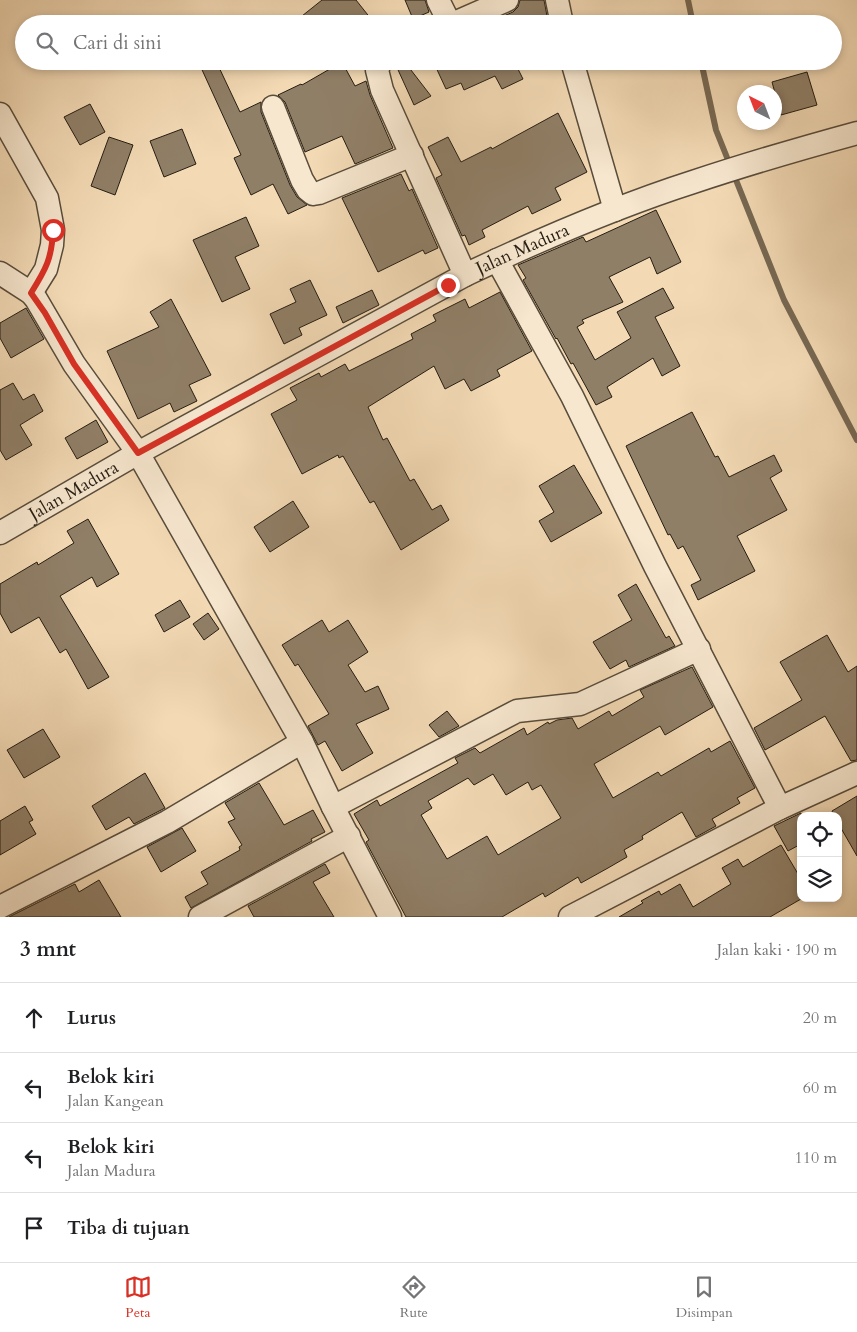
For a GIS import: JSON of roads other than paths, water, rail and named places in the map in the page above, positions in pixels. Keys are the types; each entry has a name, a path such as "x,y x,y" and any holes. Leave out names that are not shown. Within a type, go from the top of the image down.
{"street":[{"path":"438,0 447,15"},
{"path":"473,15 507,0"},
{"path":"557,0 560,15"},
{"path":"377,70 377,75 465,275"},
{"path":"575,70 615,210"},
{"path":"273,107 302,180 313,194 319,194 412,155"},
{"path":"0,114 47,198 53,230 52,245 46,269 31,293"},
{"name":"Jalan Madura","path":"0,533 138,453 465,275 497,260 615,210 692,182 857,133"},
{"path":"497,260 572,396 655,566 780,808"},
{"path":"0,273 31,293 45,313 74,364 138,453 302,742 333,807 390,917"},
{"path":"333,807 517,711 580,704 699,649"},
{"path":"0,907 166,822 302,742"},
{"path":"570,917 780,808 857,773"},
{"path":"200,917 349,836"}],"waterway":[{"path":"688,0 691,15"},
{"path":"703,70 716,130 784,300 857,440"}]}
